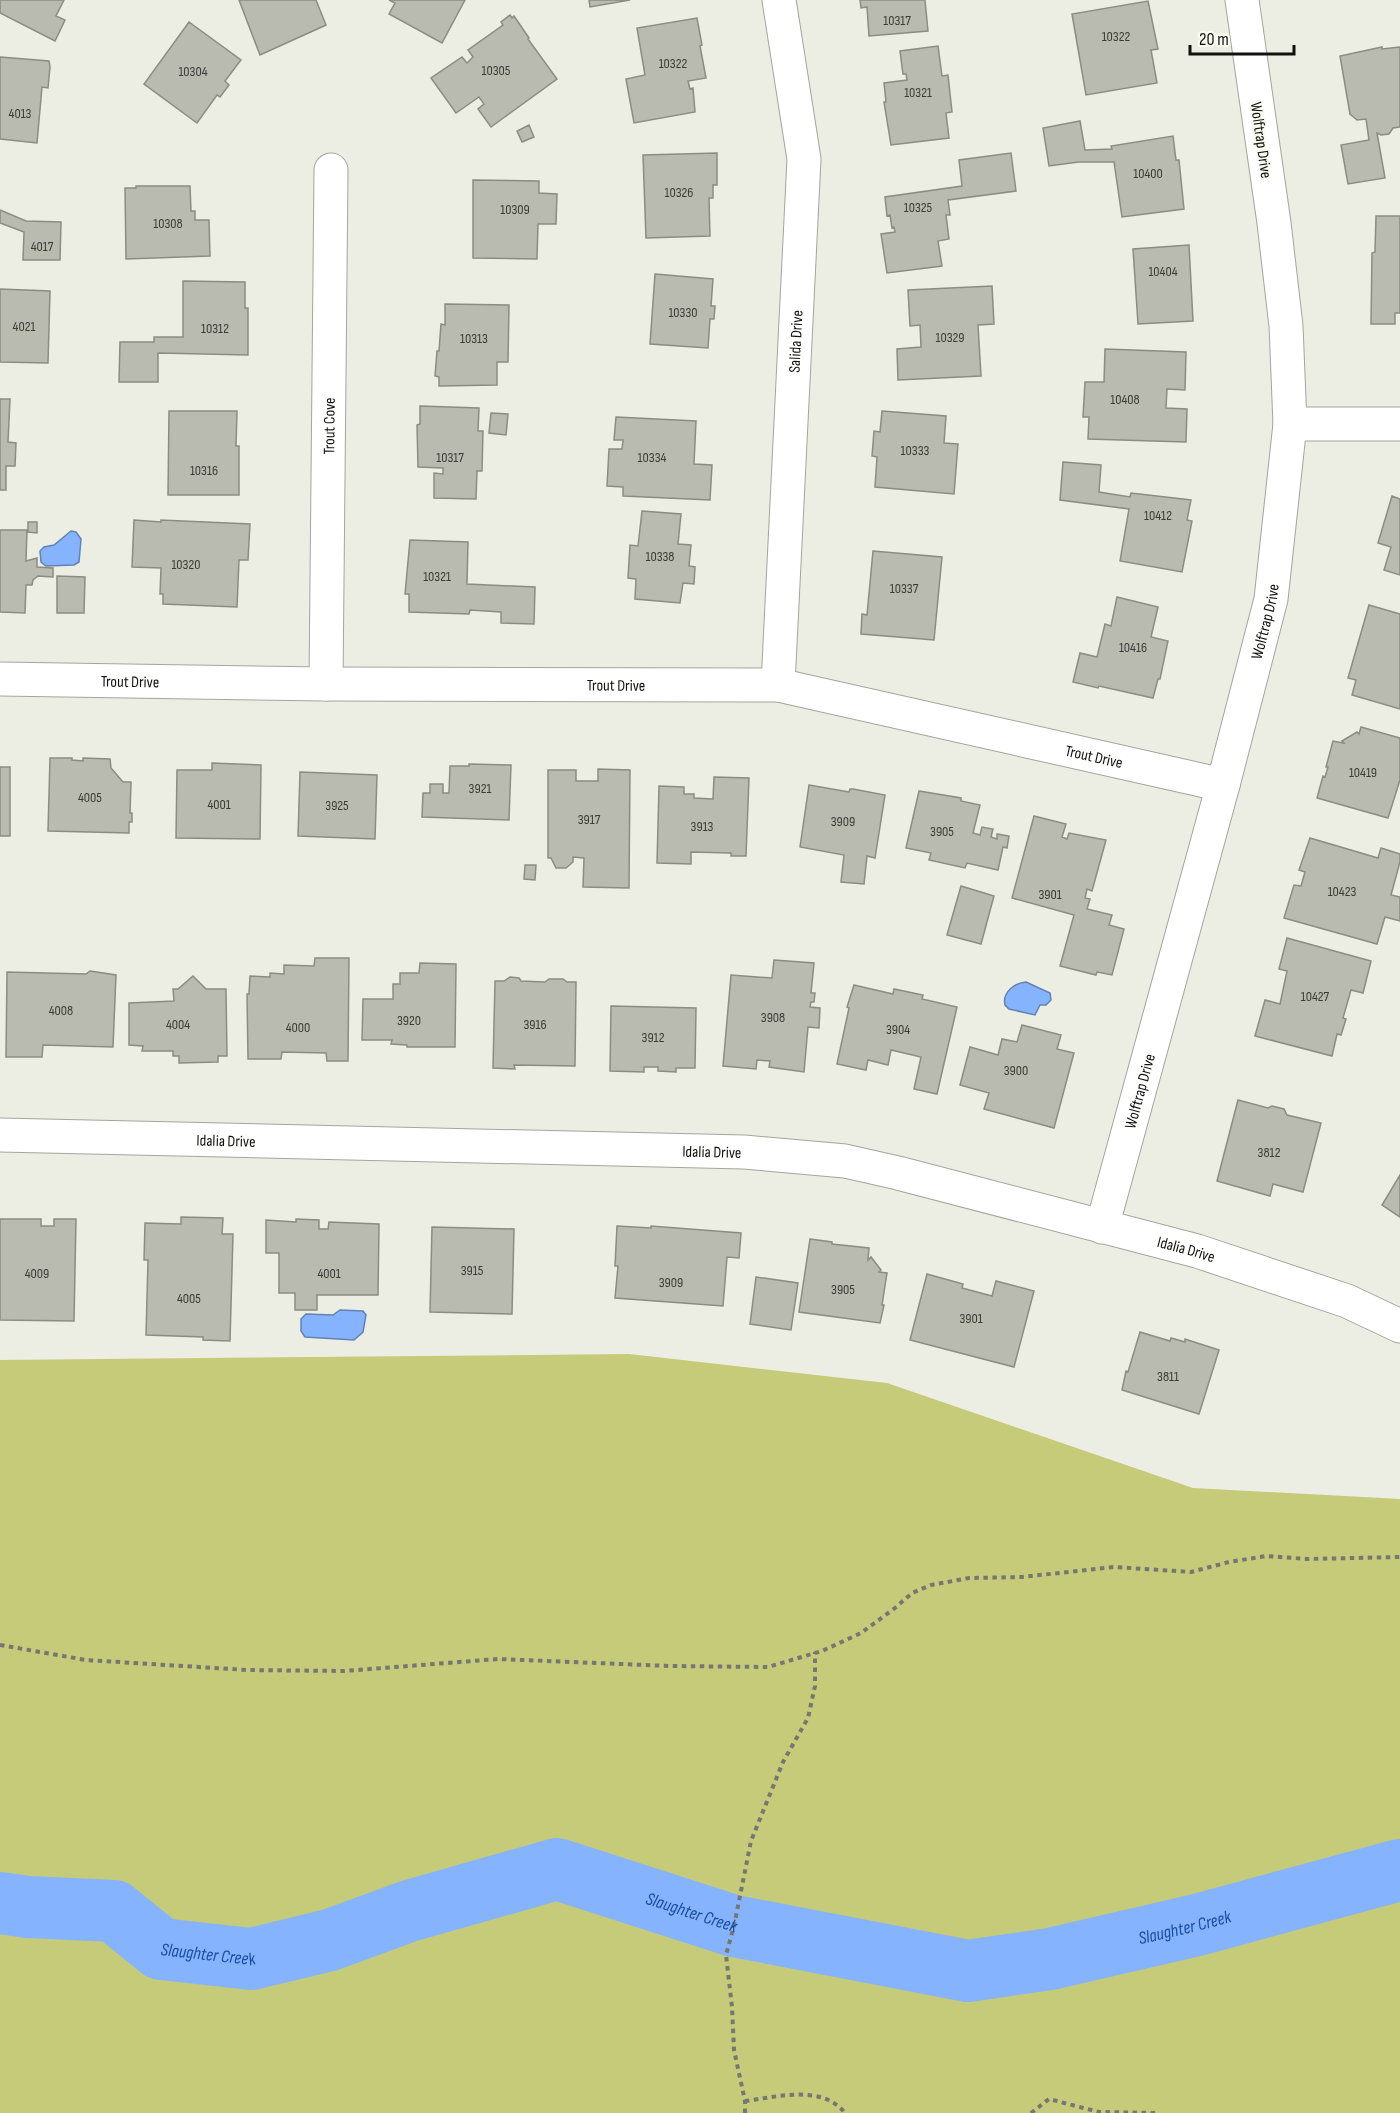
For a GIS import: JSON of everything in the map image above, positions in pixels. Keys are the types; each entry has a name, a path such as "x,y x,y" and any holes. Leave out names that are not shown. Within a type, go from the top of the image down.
{"street":[{"name":"Salida Drive","path":"778,685 804,159 779,0"},
{"name":"Wolftrap Drive","path":"1102,1227 1223,785 1271,599 1290,423 1286,326 1276,234 1242,0"},
{"name":"Trout Cove","path":"326,684 331,170"},
{"path":"1290,423 1400,423"},
{"name":"Trout Drive","path":"0,679 326,684 778,685 1223,785"},
{"name":"Idalia Drive","path":"0,1135 744,1152 845,1161 1197,1251 1347,1301 1400,1326"}],"path":[{"path":"0,1644 86,1660 247,1670 344,1671 498,1659 670,1666 768,1667 794,1661 861,1633 912,1593 931,1585 969,1578 1022,1577 1114,1567 1191,1572 1229,1562 1266,1556 1308,1559 1400,1557"},
{"path":"745,2113 745,2101 734,2050 726,1954 751,1841 783,1762 808,1718 815,1686 815,1652"},
{"path":"745,2101 807,2093 838,2105 845,2113"},
{"path":"1031,2113 1049,2099 1099,2112 1156,2113"}],"green space":[{"path":"629,1354 887,1383 1193,1488 1400,1499 1400,2113 0,2113 0,1360"}],"water":[{"path":"71,531 76,532 81,539 79,562 74,565 46,566 41,562 40,551 44,547 54,545"},
{"path":"1026,982 1050,993 1051,1000 1046,1005 1040,1005 1035,1015 1009,1009 1005,1005 1007,992 1018,984"},
{"path":"340,1310 363,1311 366,1315 363,1332 354,1340 305,1337 301,1331 301,1319 306,1314 333,1315"}],"building":[{"path":"0,0 64,0 56,16 65,20 55,41 0,13"},
{"path":"239,0 316,0 326,25 260,55"},
{"path":"389,0 465,0 442,43 389,14 395,3"},
{"path":"589,0 630,0 590,7"},
{"path":"860,0 925,0 928,31 869,36 867,7 861,8"},
{"path":"1148,1 1158,49 1151,50 1157,83 1086,95 1072,14"},
{"path":"510,15 512,18 514,16 557,79 491,127 478,109 484,104 479,97 456,113 431,78 462,57 467,63 473,57 468,50 503,25 501,22"},
{"path":"697,18 706,78 688,81 690,89 693,88 695,112 634,123 626,79 645,75 637,28"},
{"path":"189,22 241,60 225,81 229,85 220,97 217,95 197,123 144,84"},
{"path":"938,46 942,76 948,75 952,112 946,113 949,138 891,145 884,102 886,102 884,83 907,80 906,74 903,74 900,51"},
{"path":"1382,47 1382,49 1400,47 1400,127 1393,128 1389,134 1377,133 1385,178 1348,184 1341,145 1369,140 1366,119 1357,120 1350,114 1340,56"},
{"path":"0,57 49,61 48,88 42,87 37,143 0,139"},
{"path":"1080,121 1085,150 1112,149 1111,146 1173,136 1176,160 1179,160 1184,209 1122,217 1114,162 1079,162 1049,166 1043,128"},
{"path":"529,125 534,137 522,142 517,131"},
{"path":"717,153 717,185 713,185 713,198 709,198 710,236 646,238 643,155"},
{"path":"1011,153 1016,191 948,200 950,215 946,215 949,239 938,241 942,266 887,273 881,234 895,232 890,215 887,216 885,197 962,186 959,160"},
{"path":"473,180 539,181 539,193 557,194 556,224 538,224 537,259 473,258"},
{"path":"136,186 190,186 191,211 195,211 195,220 209,220 210,256 126,259 125,188 136,188"},
{"path":"0,210 26,221 61,222 60,260 23,260 24,232 0,223"},
{"path":"1376,216 1400,216 1400,313 1395,313 1395,324 1371,324 1372,253 1375,252"},
{"path":"1189,245 1193,321 1138,324 1133,249"},
{"path":"655,274 713,279 711,306 715,306 714,319 710,319 708,348 650,344"},
{"path":"183,281 245,282 245,308 248,308 248,355 158,353 158,382 119,382 120,342 154,342 154,337 183,337"},
{"path":"992,286 994,324 978,325 981,376 898,380 897,349 921,347 920,325 910,326 908,290"},
{"path":"0,289 50,291 48,363 0,362"},
{"path":"445,304 509,305 508,362 497,362 497,385 439,386 439,377 435,376 441,324 445,325"},
{"path":"1105,349 1186,352 1185,390 1167,389 1166,408 1187,409 1186,442 1088,439 1089,417 1083,417 1085,382 1104,382"},
{"path":"0,399 10,399 8,442 16,443 15,466 6,466 6,490 0,490"},
{"path":"420,406 479,408 478,431 483,431 482,471 477,471 476,499 434,498 434,473 443,474 443,468 418,467 417,425 420,424"},
{"path":"169,411 237,411 236,446 239,446 239,495 168,495"},
{"path":"882,411 946,416 944,443 958,444 954,494 875,487 877,457 872,456 874,431 880,432"},
{"path":"491,413 508,414 506,435 489,433"},
{"path":"616,417 696,421 694,464 712,465 710,500 623,496 623,487 607,486 609,449 622,449 623,440 614,440"},
{"path":"1063,462 1101,465 1099,492 1130,497 1131,493 1191,500 1187,520 1192,521 1182,572 1120,561 1129,509 1060,500"},
{"path":"1392,496 1400,499 1400,575 1384,570 1391,547 1378,543"},
{"path":"642,511 681,514 678,544 691,545 689,566 695,567 694,584 683,583 680,603 635,599 636,579 628,578 630,545 638,546"},
{"path":"134,520 250,524 248,560 239,560 237,607 163,604 163,594 160,594 161,568 132,567"},
{"path":"28,522 37,522 37,533 28,532"},
{"path":"0,530 27,530 26,561 37,558 37,567 53,568 53,577 38,576 33,580 32,585 26,585 25,613 0,612"},
{"path":"410,540 468,542 467,584 535,587 534,624 501,623 501,612 470,610 469,614 409,612 409,594 405,594"},
{"path":"873,551 942,557 934,640 861,634 862,614 867,615"},
{"path":"57,576 85,577 84,613 57,613"},
{"path":"1117,597 1158,607 1151,637 1168,641 1160,679 1158,679 1153,698 1073,682 1080,653 1097,657 1105,624 1111,626"},
{"path":"1369,605 1400,614 1400,709 1352,695 1356,680 1348,678"},
{"path":"1361,727 1400,738 1400,780 1388,818 1317,798 1328,767 1326,767 1333,741 1344,743 1342,741 1357,732 1359,734"},
{"path":"50,758 72,758 72,760 83,761 83,758 110,759 111,768 123,782 131,782 132,822 129,822 129,833 48,831"},
{"path":"212,763 261,765 260,839 176,838 177,770 212,770"},
{"path":"469,764 511,765 509,820 422,817 423,793 430,793 430,784 443,784 443,793 449,793 450,766 469,766"},
{"path":"0,767 10,767 10,836 0,836"},
{"path":"598,769 630,770 629,888 583,887 584,858 573,857 573,862 566,868 556,868 551,858 548,858 548,770 576,770 576,781 598,781"},
{"path":"300,772 377,775 375,839 298,836"},
{"path":"714,777 749,778 746,856 731,856 731,853 691,852 691,864 657,863 659,786 684,787 684,794 694,794 694,798 713,799"},
{"path":"809,785 885,795 875,858 867,856 864,884 841,882 844,855 800,847"},
{"path":"919,791 961,798 961,801 980,805 973,833 980,835 982,827 993,829 991,837 997,839 997,834 1009,836 1007,848 1003,847 998,870 967,863 965,868 929,860 931,853 906,848"},
{"path":"1034,816 1066,824 1062,837 1067,839 1069,833 1106,840 1092,891 1087,889 1085,898 1090,899 1087,909 1112,915 1109,925 1124,929 1112,975 1097,972 1096,975 1060,966 1074,915 1012,898"},
{"path":"1310,838 1378,858 1381,848 1400,854 1391,895 1400,897 1400,921 1385,917 1377,944 1284,918 1294,885 1301,886 1305,872 1299,870"},
{"path":"525,865 536,865 535,880 524,879"},
{"path":"961,886 994,896 981,944 947,935"},
{"path":"1287,938 1371,961 1363,993 1351,990 1343,1018 1346,1019 1341,1035 1337,1034 1332,1056 1255,1036 1265,1000 1280,1004 1287,971 1279,969"},
{"path":"315,958 349,958 348,1061 327,1061 326,1053 282,1052 281,1059 248,1059 247,994 249,994 250,976 270,977 270,973 284,974 284,965 314,966"},
{"path":"774,960 814,963 811,993 815,993 814,1002 811,1002 810,1007 820,1008 819,1028 808,1027 804,1072 769,1067 770,1061 757,1060 756,1069 723,1066 731,975 772,978"},
{"path":"420,963 456,964 455,1047 407,1047 407,1045 391,1044 392,1040 362,1040 363,999 393,999 393,984 400,984 400,973 419,973"},
{"path":"90,971 116,975 113,1047 43,1045 42,1057 6,1057 7,972 86,974"},
{"path":"193,976 206,989 226,989 227,1056 218,1056 218,1062 179,1063 179,1056 173,1056 173,1051 142,1051 143,1046 129,1045 129,1003 174,1001 173,989 178,989"},
{"path":"510,977 519,978 521,981 545,982 549,979 563,979 567,982 576,982 575,1066 514,1065 515,1069 493,1068 495,981 504,981"},
{"path":"854,985 893,994 894,989 923,995 922,999 957,1007 937,1094 914,1089 921,1057 891,1050 888,1065 868,1060 866,1070 837,1064 849,1008 847,1007"},
{"path":"611,1006 696,1008 695,1068 676,1068 676,1072 658,1071 658,1067 644,1067 644,1072 610,1071"},
{"path":"1022,1025 1061,1035 1057,1049 1074,1053 1054,1128 984,1109 989,1093 960,1085 970,1047 998,1055 1002,1039 1017,1042"},
{"path":"1238,1100 1268,1108 1272,1106 1284,1109 1287,1115 1321,1123 1303,1192 1273,1184 1270,1196 1217,1181"},
{"path":"1400,1175 1400,1217 1382,1205"},
{"path":"181,1217 223,1218 222,1234 233,1234 230,1341 203,1340 203,1337 146,1335 148,1260 144,1260 145,1223 181,1224"},
{"path":"0,1219 41,1219 41,1226 54,1226 54,1219 76,1219 74,1321 0,1320"},
{"path":"296,1219 319,1220 319,1229 328,1229 329,1222 379,1224 378,1295 317,1295 317,1310 295,1310 295,1293 279,1293 279,1253 266,1253 266,1220 296,1222"},
{"path":"617,1226 651,1228 651,1226 741,1233 739,1258 727,1257 723,1306 615,1298 618,1266 615,1266"},
{"path":"432,1227 514,1229 512,1314 430,1312"},
{"path":"810,1239 869,1248 868,1260 871,1257 881,1270 879,1272 887,1273 880,1323 799,1312"},
{"path":"927,1274 963,1284 962,1288 992,1296 996,1281 1034,1291 1014,1367 910,1340"},
{"path":"756,1277 798,1283 791,1330 750,1324"},
{"path":"1140,1332 1170,1341 1171,1338 1185,1342 1185,1339 1219,1350 1199,1414 1122,1390 1126,1371 1128,1372"}],"waterway":[{"name":"Slaughter Creek","path":"0,1903 28,1907 114,1911 161,1949 251,1959 330,1940 409,1911 557,1869 734,1926 968,1971 1050,1959 1197,1925 1400,1870"}]}
